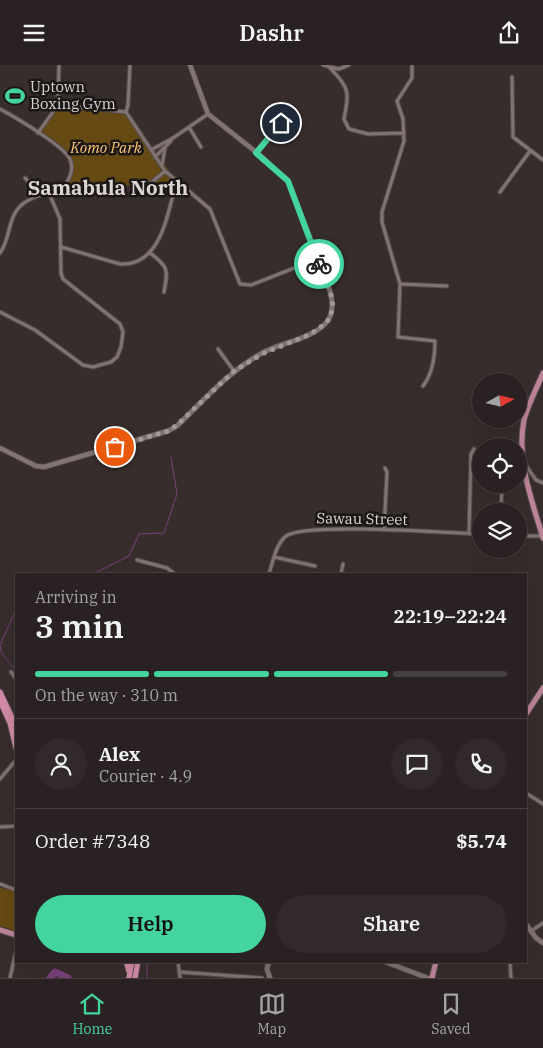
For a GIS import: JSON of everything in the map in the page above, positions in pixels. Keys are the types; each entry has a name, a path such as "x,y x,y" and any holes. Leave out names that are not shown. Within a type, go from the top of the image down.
{"highway":[{"path":"0,692 15,724"},
{"path":"0,701 10,723 15,745"},
{"path":"127,963 131,977"},
{"path":"131,977 132,963"},
{"path":"131,977 137,963"}],"main road":[{"path":"0,448 36,466 44,467 168,431 177,425 234,371 264,353 311,334 327,322 331,315 333,300 288,181 208,115 190,65"},
{"path":"521,438 525,418 543,373"},
{"path":"527,476 543,537"},
{"path":"527,712 543,688"},
{"path":"527,926 543,943"},
{"path":"0,930 15,935"},
{"path":"268,963 267,969 270,978"},
{"path":"388,963 428,978"},
{"path":"432,978 436,963"}],"street":[{"path":"38,133 58,105 60,65"},
{"path":"130,65 126,112 165,171 210,209 240,284 251,285 317,259"},
{"path":"323,65 339,69 349,65"},
{"path":"412,65 412,78 398,101 403,119 404,141 382,213 383,229 400,285 398,337 435,341 430,377 423,386"},
{"path":"330,68 346,87 348,105 344,119 345,125 349,129 368,134 404,133"},
{"path":"512,77 514,137 543,161"},
{"path":"58,105 126,112"},
{"path":"0,109 38,133 67,155 72,167 69,179 65,185 40,195 20,207 14,214 9,236 0,253"},
{"path":"150,150 173,138 208,115"},
{"path":"256,153 281,123"},
{"path":"189,127 201,147"},
{"path":"155,157 173,138"},
{"path":"162,165 165,147"},
{"path":"500,192 530,151"},
{"path":"141,186 151,183 165,171"},
{"path":"25,178 40,195"},
{"path":"61,247 120,264 135,263 150,253 160,233 176,181"},
{"path":"0,312 35,330 84,365 102,366 117,357 123,339 120,324 64,279 60,269 60,219 49,193"},
{"path":"150,253 164,263 167,270 164,292"},
{"path":"400,285 447,286"},
{"path":"218,349 234,371"},
{"path":"469,534 472,452"},
{"path":"527,467 536,479 543,483"},
{"path":"384,529 387,472 385,468"},
{"name":"Sawau Street","path":"269,573 279,543 285,536 299,530 384,529 472,534"},
{"path":"527,536 543,537"},
{"path":"274,557 316,566"},
{"path":"137,560 167,568 174,573"},
{"path":"341,573 343,564"},
{"path":"11,672 15,678"},
{"path":"0,779 15,762"},
{"path":"527,794 543,804"},
{"path":"0,827 15,826"},
{"path":"0,885 15,890"},
{"path":"530,931 543,923"},
{"path":"10,978 15,956"},
{"path":"178,963 180,978"},
{"path":"510,963 511,978"},
{"path":"180,972 262,978"}],"green space":[{"name":"Komo Park","path":"58,105 127,110 176,181 49,193 66,186 70,168 68,161 59,149 38,132"},
{"path":"0,888 15,891 15,931 0,926"}],"waterway":[{"path":"95,573 129,556 139,534 164,533 177,494 171,457"},
{"path":"0,645 15,612"},
{"path":"0,646 2,654 15,669"},
{"path":"147,963 147,978"},
{"path":"50,978 55,972 68,978"}],"way so far":[{"path":"115,447 168,431 188,415 226,376 277,346 311,334 327,322 331,315 333,300 319,264"}],"place":[{"name":"Uptown Boxing Gym","path":"15,96"}],"district":[{"name":"Samabula North","path":"108,188"}],"route":[{"path":"281,123 256,153 288,181 319,264"}]}
